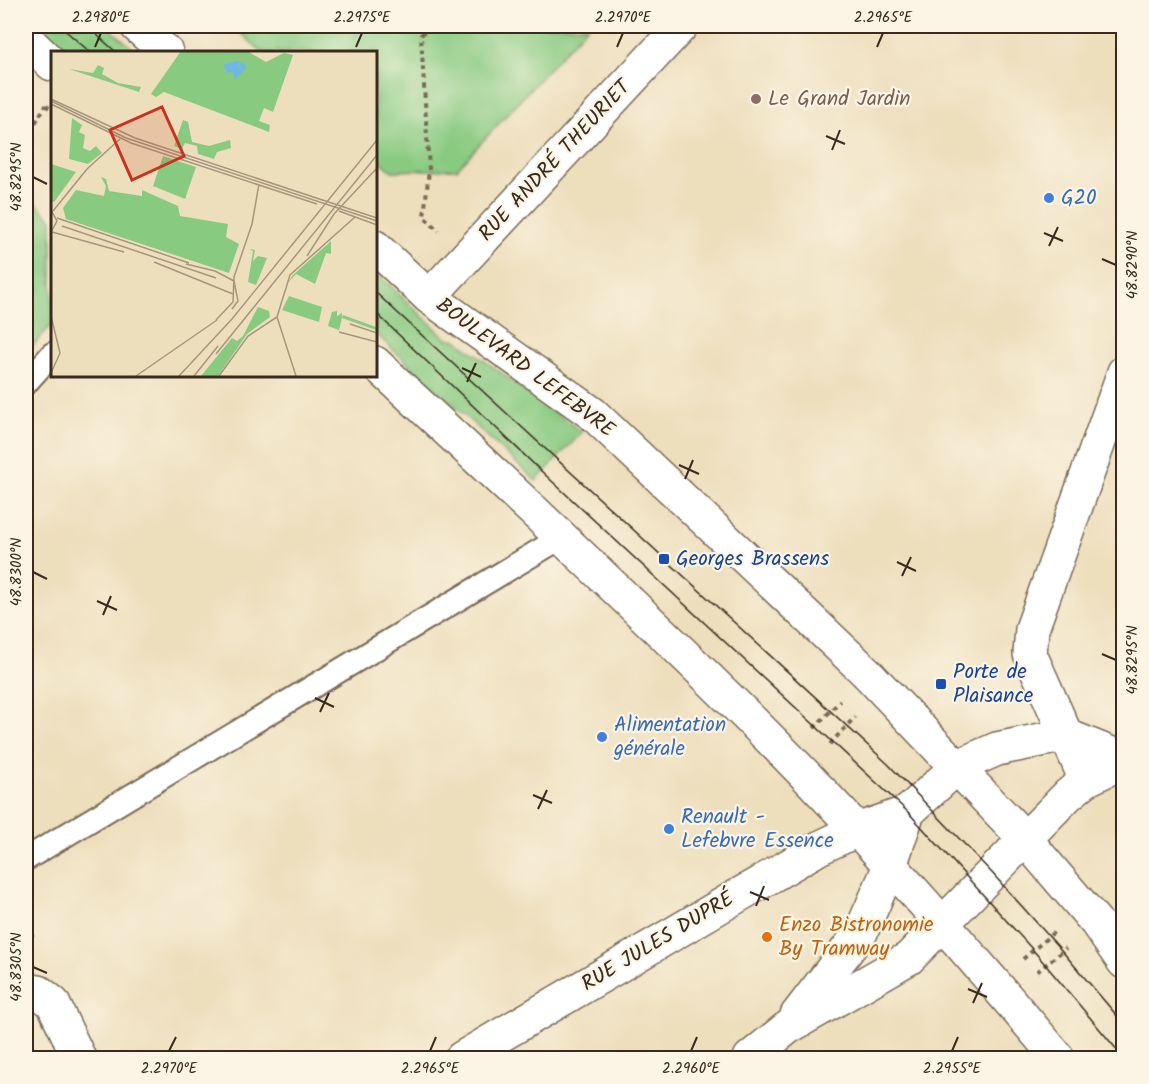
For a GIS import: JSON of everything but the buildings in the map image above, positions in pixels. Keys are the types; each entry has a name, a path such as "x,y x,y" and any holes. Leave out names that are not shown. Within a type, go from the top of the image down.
{"main road":[{"path":"137,26 165,51"},
{"name":"RUE ANDRÉ THEURIET","path":"429,297 681,26"},
{"path":"26,39 51,63"},
{"name":"BOULEVARD LEFEBVRE","path":"376,248 429,297 593,414 882,688 1025,839 1083,907 1124,962"},
{"path":"376,364 562,537 757,726 943,924 1058,1059"},
{"path":"1086,780 1030,654 1032,629 1124,372"},
{"path":"856,830 908,812 958,766 998,749 1065,735 1124,760"},
{"path":"750,1059 787,1028 909,958 1068,795 1086,780 1124,760"},
{"path":"787,1028 861,932 890,866 908,812"},
{"name":"RUE JULES DUPRÉ","path":"462,1059 809,854 856,830"},
{"path":"26,990 39,992 53,1003 79,1059"}],"lane":[{"path":"26,383 51,355"},
{"path":"26,859 562,537"}],"path":[{"path":"431,26 421,35 429,170 424,217 447,239"},
{"path":"26,138 46,105"},
{"path":"803,774 882,688"},
{"path":"810,732 846,695"},
{"path":"995,983 1083,907"},
{"path":"26,925 34,939"},
{"path":"1030,978 1068,945"}],"green space":[{"path":"40,26 107,26 136,51 69,51"},
{"path":"233,26 588,26 457,169 392,171 376,157 376,51 261,51"},
{"path":"26,194 51,218 51,325 26,354"},
{"path":"376,273 447,339 455,339 582,432 536,481 376,334"}],"tram line":[{"path":"60,26 89,51"},
{"path":"87,26 115,51"},
{"path":"376,293 888,764 992,873 1124,1024"},
{"path":"376,313 540,470 908,812 1033,950 1124,1058"}],"place":[{"name":"Le Grand Jardin","path":"756,99"},
{"name":"G20","path":"1049,198"},
{"name":"Georges Brassens","path":"664,559"},
{"name":"Porte de Plaisance","path":"941,684"},
{"name":"Alimentation générale","path":"602,737"},
{"name":"Renault - Lefebvre Essence","path":"669,829"},
{"name":"Enzo Bistronomie By Tramway","path":"767,937"}]}
